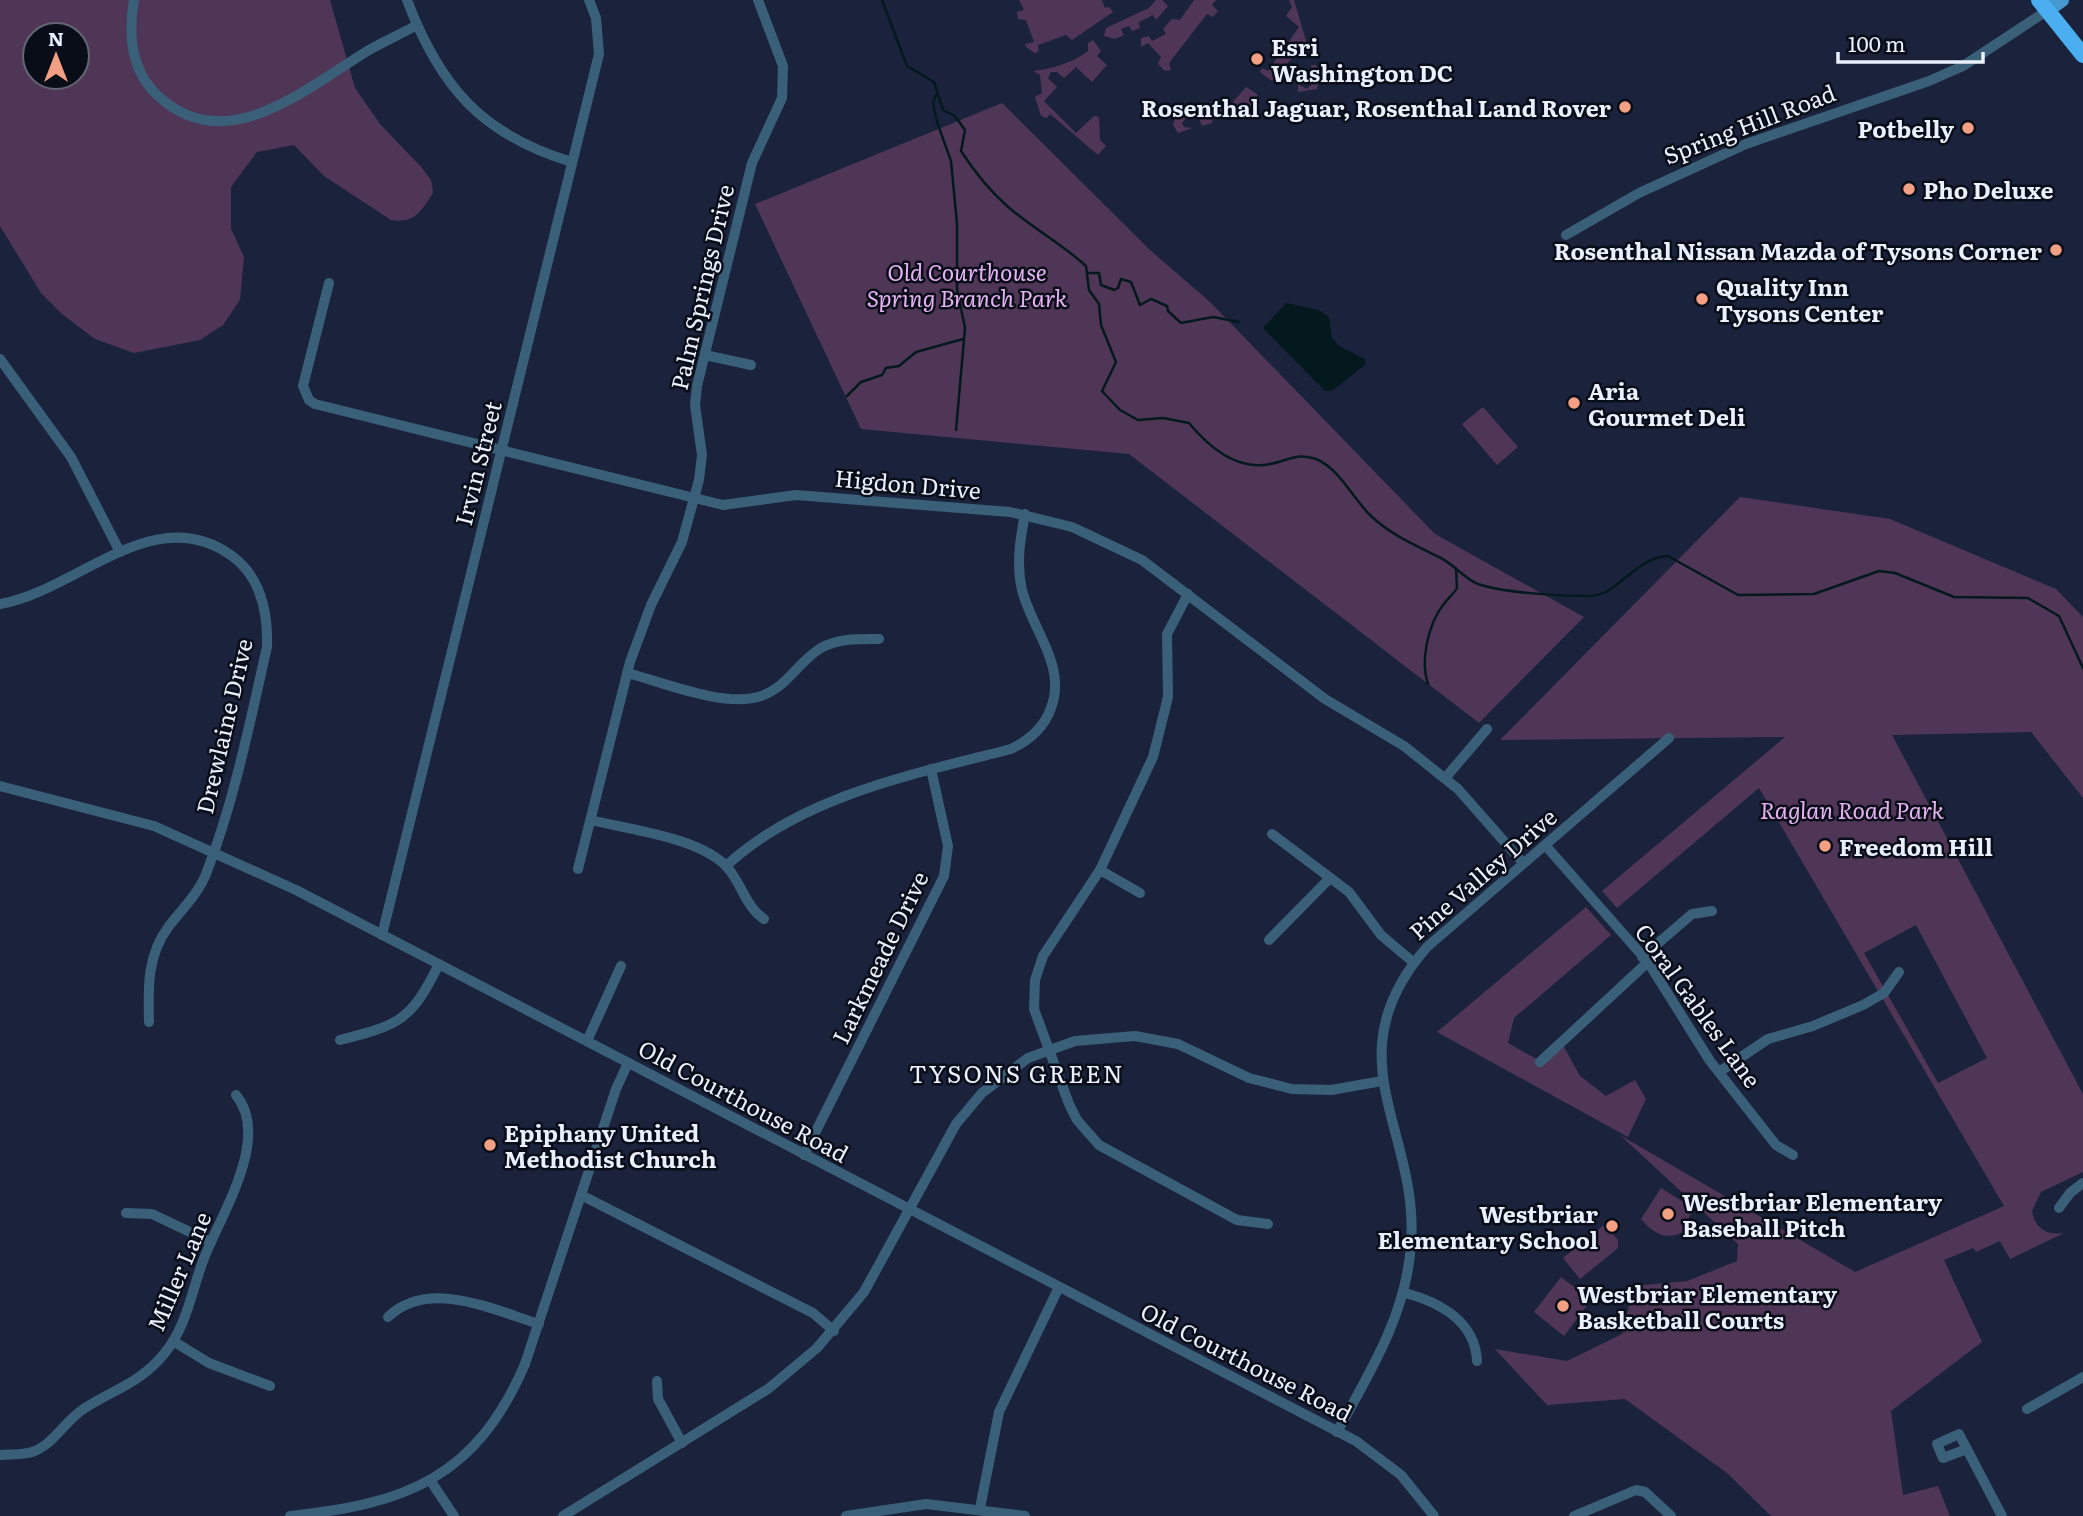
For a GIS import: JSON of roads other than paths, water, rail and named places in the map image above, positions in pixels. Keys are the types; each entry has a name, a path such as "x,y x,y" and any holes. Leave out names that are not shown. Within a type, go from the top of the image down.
{"highway":[{"path":"2043,5 2083,55"}],"main road":[{"name":"Spring Hill Road","path":"2043,5 2062,0"}],"street":[{"path":"134,0 132,50 143,81 172,109 210,122 254,117 315,87 369,51 416,25"},
{"path":"407,0 416,25 450,84 469,108 530,148 572,162"},
{"name":"Irvin Street","path":"382,935 599,54 596,18 589,0"},
{"name":"Palm Springs Drive","path":"578,869 640,629 682,542 694,498 702,456 695,405 705,355 752,163 782,98 783,66 758,0"},
{"name":"Spring Hill Road","path":"1566,235 1639,193 1746,144 1928,81 1963,66 2043,5"},
{"name":"Higdon Drive","path":"328,283 303,386 309,400 315,404 734,506 796,495 1025,514 1110,542 1142,560 1325,699 1404,746 1446,777 1523,863"},
{"path":"705,355 751,365"},
{"path":"0,359 71,457 120,552"},
{"path":"726,866 765,835 867,787 1022,744 1041,727 1054,700 1055,675 1052,662 1027,606 1020,579 1019,547 1025,514"},
{"name":"Drewlaine Drive","path":"0,604 23,599 120,552 154,539 197,540 215,546 237,560 255,581 261,596 267,647 224,819 194,895 168,927 153,955 147,985 149,1022"},
{"path":"1188,594 1167,634 1168,697 1160,738 1100,870 1043,956 1035,980 1034,1009 1048,1051 1077,1120 1099,1145 1237,1220 1268,1224"},
{"path":"627,673 716,696 746,699 781,686 809,656 826,645 848,639 879,639"},
{"path":"1446,777 1487,730"},
{"name":"Pine Valley Drive","path":"1337,1432 1391,1329 1405,1293 1412,1245 1412,1211 1382,1081 1380,1052 1387,1014 1413,962 1669,738"},
{"name":"Larkmeade Drive","path":"804,1155 944,876 948,846 931,769"},
{"name":"Old Courthouse Road","path":"0,786 154,826 296,890 1337,1432 1394,1468 1434,1516"},
{"path":"591,820 706,851 726,866 748,905 764,919"},
{"path":"1272,834 1356,900 1395,949 1413,962"},
{"name":"Coral Gables Lane","path":"1545,845 1645,960 1719,1072 1776,1145 1793,1156"},
{"path":"1100,870 1140,893"},
{"path":"1269,940 1330,878"},
{"path":"1540,1062 1692,914 1712,911"},
{"path":"340,1040 375,1031 402,1019 421,998 439,964"},
{"path":"587,1041 621,966"},
{"path":"1719,1072 1768,1039 1813,1026 1863,1005 1884,993 1899,972"},
{"path":"563,1516 768,1389 834,1331 864,1292 946,1142 968,1108 1016,1065 1048,1051 1097,1037 1135,1036 1178,1044 1250,1078 1292,1088 1331,1090 1382,1081"},
{"path":"290,1516 370,1505 430,1479 459,1459 496,1418 516,1385 539,1324 616,1088 628,1063"},
{"name":"Miller Lane","path":"0,1455 21,1454 43,1447 86,1407 134,1382 173,1341 190,1307 211,1241 237,1186 245,1157 247,1118 236,1095"},
{"path":"2059,1208 2070,1193 2083,1183"},
{"path":"581,1195 813,1313 834,1331"},
{"path":"126,1213 152,1214 211,1241"},
{"path":"979,1508 999,1412 1059,1287"},
{"path":"1405,1293 1429,1300 1451,1313 1469,1334 1477,1361"},
{"path":"388,1317 416,1300 449,1299 539,1324"},
{"path":"173,1341 209,1363 270,1386"},
{"path":"2027,1409 2082,1380"},
{"path":"657,1381 658,1399 682,1443"},
{"path":"1966,1449 1943,1458 1937,1444 1959,1434 2002,1516"},
{"path":"430,1479 454,1516"},
{"path":"1574,1516 1636,1490 1645,1493 1671,1516"},
{"path":"846,1516 926,1504 979,1508 1025,1516"}],"water":[{"path":"1286,303 1319,310 1329,317 1332,338 1339,346 1365,359 1365,365 1332,391 1325,391 1263,328"}],"waterway":[{"path":"882,0 907,66 934,82 943,110 955,116 965,130 961,151 977,173 1007,206 1086,266 1089,290 1099,304 1101,325 1116,362 1102,391 1120,410 1138,420 1163,418 1189,423 1214,448 1246,464 1270,464 1298,457 1316,459 1332,470 1364,509 1387,529 1444,560 1478,584 1489,587 1549,595 1590,596 1609,590 1646,563 1668,556 1738,595 1814,594 1879,571 1895,573 1954,597 2028,598 2059,616 2083,668"},
{"path":"936,95 933,103 937,122 951,161 957,224 957,289 965,328 956,430"},
{"path":"1089,273 1099,273 1101,285 1114,290 1118,288 1121,279 1131,282 1140,305 1151,299 1167,306 1168,311 1181,323 1213,317 1239,322"},
{"path":"847,396 861,382 882,375 886,368 899,366 916,352 963,339"},
{"path":"1428,684 1425,665 1427,643 1438,613 1457,588 1456,568"}],"place":[{"name":"Esri Washington DC","path":"1257,59"},
{"name":"Rosenthal Jaguar, Rosenthal Land Rover","path":"1625,107"},
{"name":"Potbelly","path":"1968,128"},
{"name":"Pho Deluxe","path":"1909,189"},
{"name":"Rosenthal Nissan Mazda of Tysons Corner","path":"2056,250"},
{"name":"Quality Inn Tysons Center","path":"1702,299"},
{"name":"Aria Gourmet Deli","path":"1574,403"},
{"name":"Freedom Hill","path":"1825,846"},
{"name":"Epiphany United Methodist Church","path":"490,1145"},
{"name":"Westbriar Elementary Baseball Pitch","path":"1668,1214"},
{"name":"Westbriar Elementary School","path":"1612,1226"},
{"name":"Westbriar Elementary Basketball Courts","path":"1563,1306"}],"district":[{"name":"TYSONS GREEN","path":"1017,1072"}],"park label":[{"name":"Old Courthouse Spring Branch Park","path":"967,284"},
{"name":"Raglan Road Park","path":"1852,809"}]}
